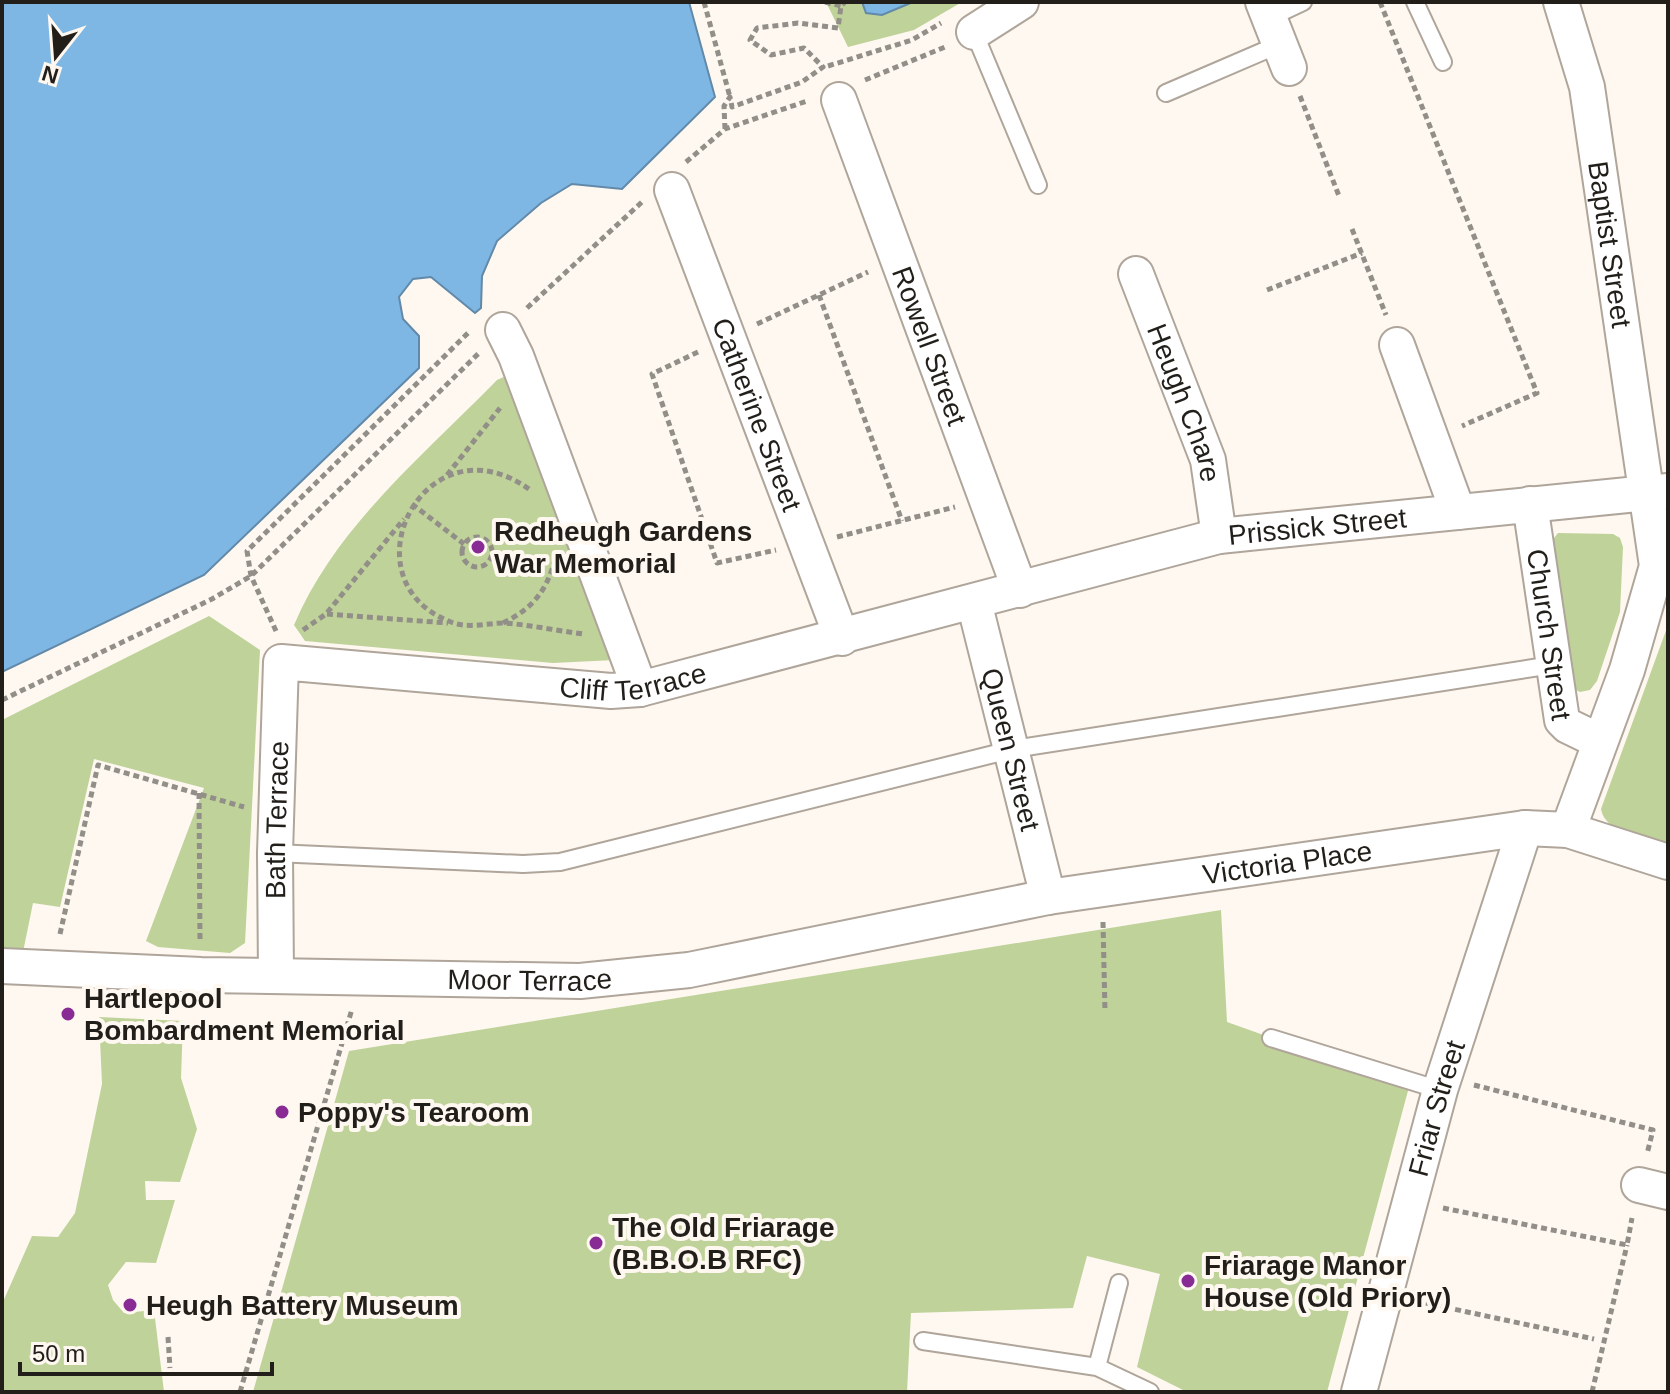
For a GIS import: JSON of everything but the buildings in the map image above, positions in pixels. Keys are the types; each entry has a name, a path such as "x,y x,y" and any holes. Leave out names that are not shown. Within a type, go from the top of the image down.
{"street":[{"path":"961,26 1021,2"},
{"name":"Baptist Street","path":"1561,2 1587,87 1657,491 1657,566 1652,592 1568,830"},
{"name":"Rowell Street","path":"840,93 1020,590"},
{"name":"Catherine Street","path":"665,186 728,337 842,638"},
{"name":"Heugh Chare","path":"1136,274 1208,460 1219,536"},
{"path":"490,326 516,356 640,689"},
{"path":"1397,345 1458,512"},
{"name":"Prissick Street","path":"974,602 1219,536 1657,491"},
{"name":"Church Street","path":"1530,504 1562,720 1599,741"},
{"name":"Cliff Terrace","path":"281,652 611,691 640,689 974,602"},
{"name":"Queen Street","path":"974,602 1014,749 1048,897"},
{"name":"Bath Terrace","path":"276,976 275,853 281,652"},
{"name":"Victoria Place","path":"1048,897 1525,828 1568,830 1668,862"},
{"name":"Friar Street","path":"1359,1392 1442,1084 1525,828"},
{"name":"Moor Terrace","path":"2,966 201,975 580,981 689,970 1048,897"}],"lane":[{"path":"1166,93 1275,33 1303,2"},
{"path":"1415,2 1443,62"},
{"path":"961,26 1038,185"},
{"path":"275,853 523,864 560,862 1014,749 1552,665"},
{"path":"1271,1038 1442,1084"},
{"path":"1097,1367 1119,1283"},
{"path":"923,1341 1097,1367 1150,1392"}],"path":[{"path":"704,2 732,107 802,82 823,67 961,26"},
{"path":"823,67 804,48 771,55 750,40 757,28 798,23 838,28 843,4 825,2"},
{"path":"1380,2 1537,393 1432,440"},
{"path":"281,652 251,576 247,551 490,326 665,186 725,129 840,93 961,26"},
{"path":"1275,33 1339,196"},
{"path":"725,129 724,106 730,97"},
{"path":"1352,229 1397,345"},
{"path":"1267,290 1362,253"},
{"path":"728,337 898,258"},
{"path":"819,295 902,521"},
{"path":"2,700 212,599 251,576 490,326"},
{"path":"446,476 502,406"},
{"path":"299,632 326,614 427,487 446,476 468,470 492,471 513,479 532,492"},
{"path":"412,504 464,544"},
{"path":"404,519 399,544 406,581 429,611 452,623"},
{"path":"476,536 485,539 492,551 490,560 482,566 467,564 462,554 464,544 476,536"},
{"path":"503,623 522,613 538,598 550,580 556,548"},
{"path":"326,614 477,627 503,623 588,635"},
{"path":"73,937 59,934 98,765 276,817"},
{"path":"199,793 201,975"},
{"path":"1105,1012 1103,921 1118,918"},
{"path":"240,1392 361,978"},
{"path":"1442,1084 1653,1130 1654,1188 1627,1245 1592,1392"},
{"path":"1411,1201 1627,1245"},
{"path":"1384,1294 1594,1339"},
{"path":"168,1337 170,1368"}],"green space":[{"path":"826,2 962,2 914,30 848,47"},
{"path":"506,376 615,660 553,663 305,641 294,625 312,589 357,524 412,464 497,380"},
{"path":"1558,533 1613,534 1620,538 1623,547 1620,612 1597,681 1590,690 1580,692 1570,687 1547,547"},
{"path":"209,616 260,650 245,943 230,953 158,947 146,941 204,788 94,759 60,907 33,903 23,952 2,949 2,720"},
{"path":"1668,625 1668,845 1618,830 1604,817 1601,809"},
{"path":"1221,910 1227,1022 1409,1087 1327,1392 1187,1392 1137,1367 1160,1274 1087,1256 1073,1308 911,1313 907,1392 253,1392 349,1051"},
{"path":"99,1017 183,1021 181,1078 197,1129 180,1182 145,1181 146,1200 175,1200 156,1263 126,1262 108,1285 113,1300 124,1313 154,1310 164,1392 2,1392 2,1304 32,1236 58,1237 75,1213 102,1084"}],"water":[{"path":"2,2 689,2 715,97 622,189 572,184 541,203 497,241 482,276 481,308 475,313 431,277 413,279 399,297 403,319 419,336 419,368 204,575 2,672"},
{"path":"862,2 913,2 882,15 866,13"}],"place":[{"name":"Redheugh Gardens War Memorial","path":"478,547"},
{"name":"Hartlepool Bombardment Memorial","path":"68,1014"},
{"name":"Poppy's Tearoom","path":"282,1112"},
{"name":"The Old Friarage (B.B.O.B RFC)","path":"596,1243"},
{"name":"Friarage Manor House (Old Priory)","path":"1188,1281"},
{"name":"Heugh Battery Museum","path":"130,1305"}]}
